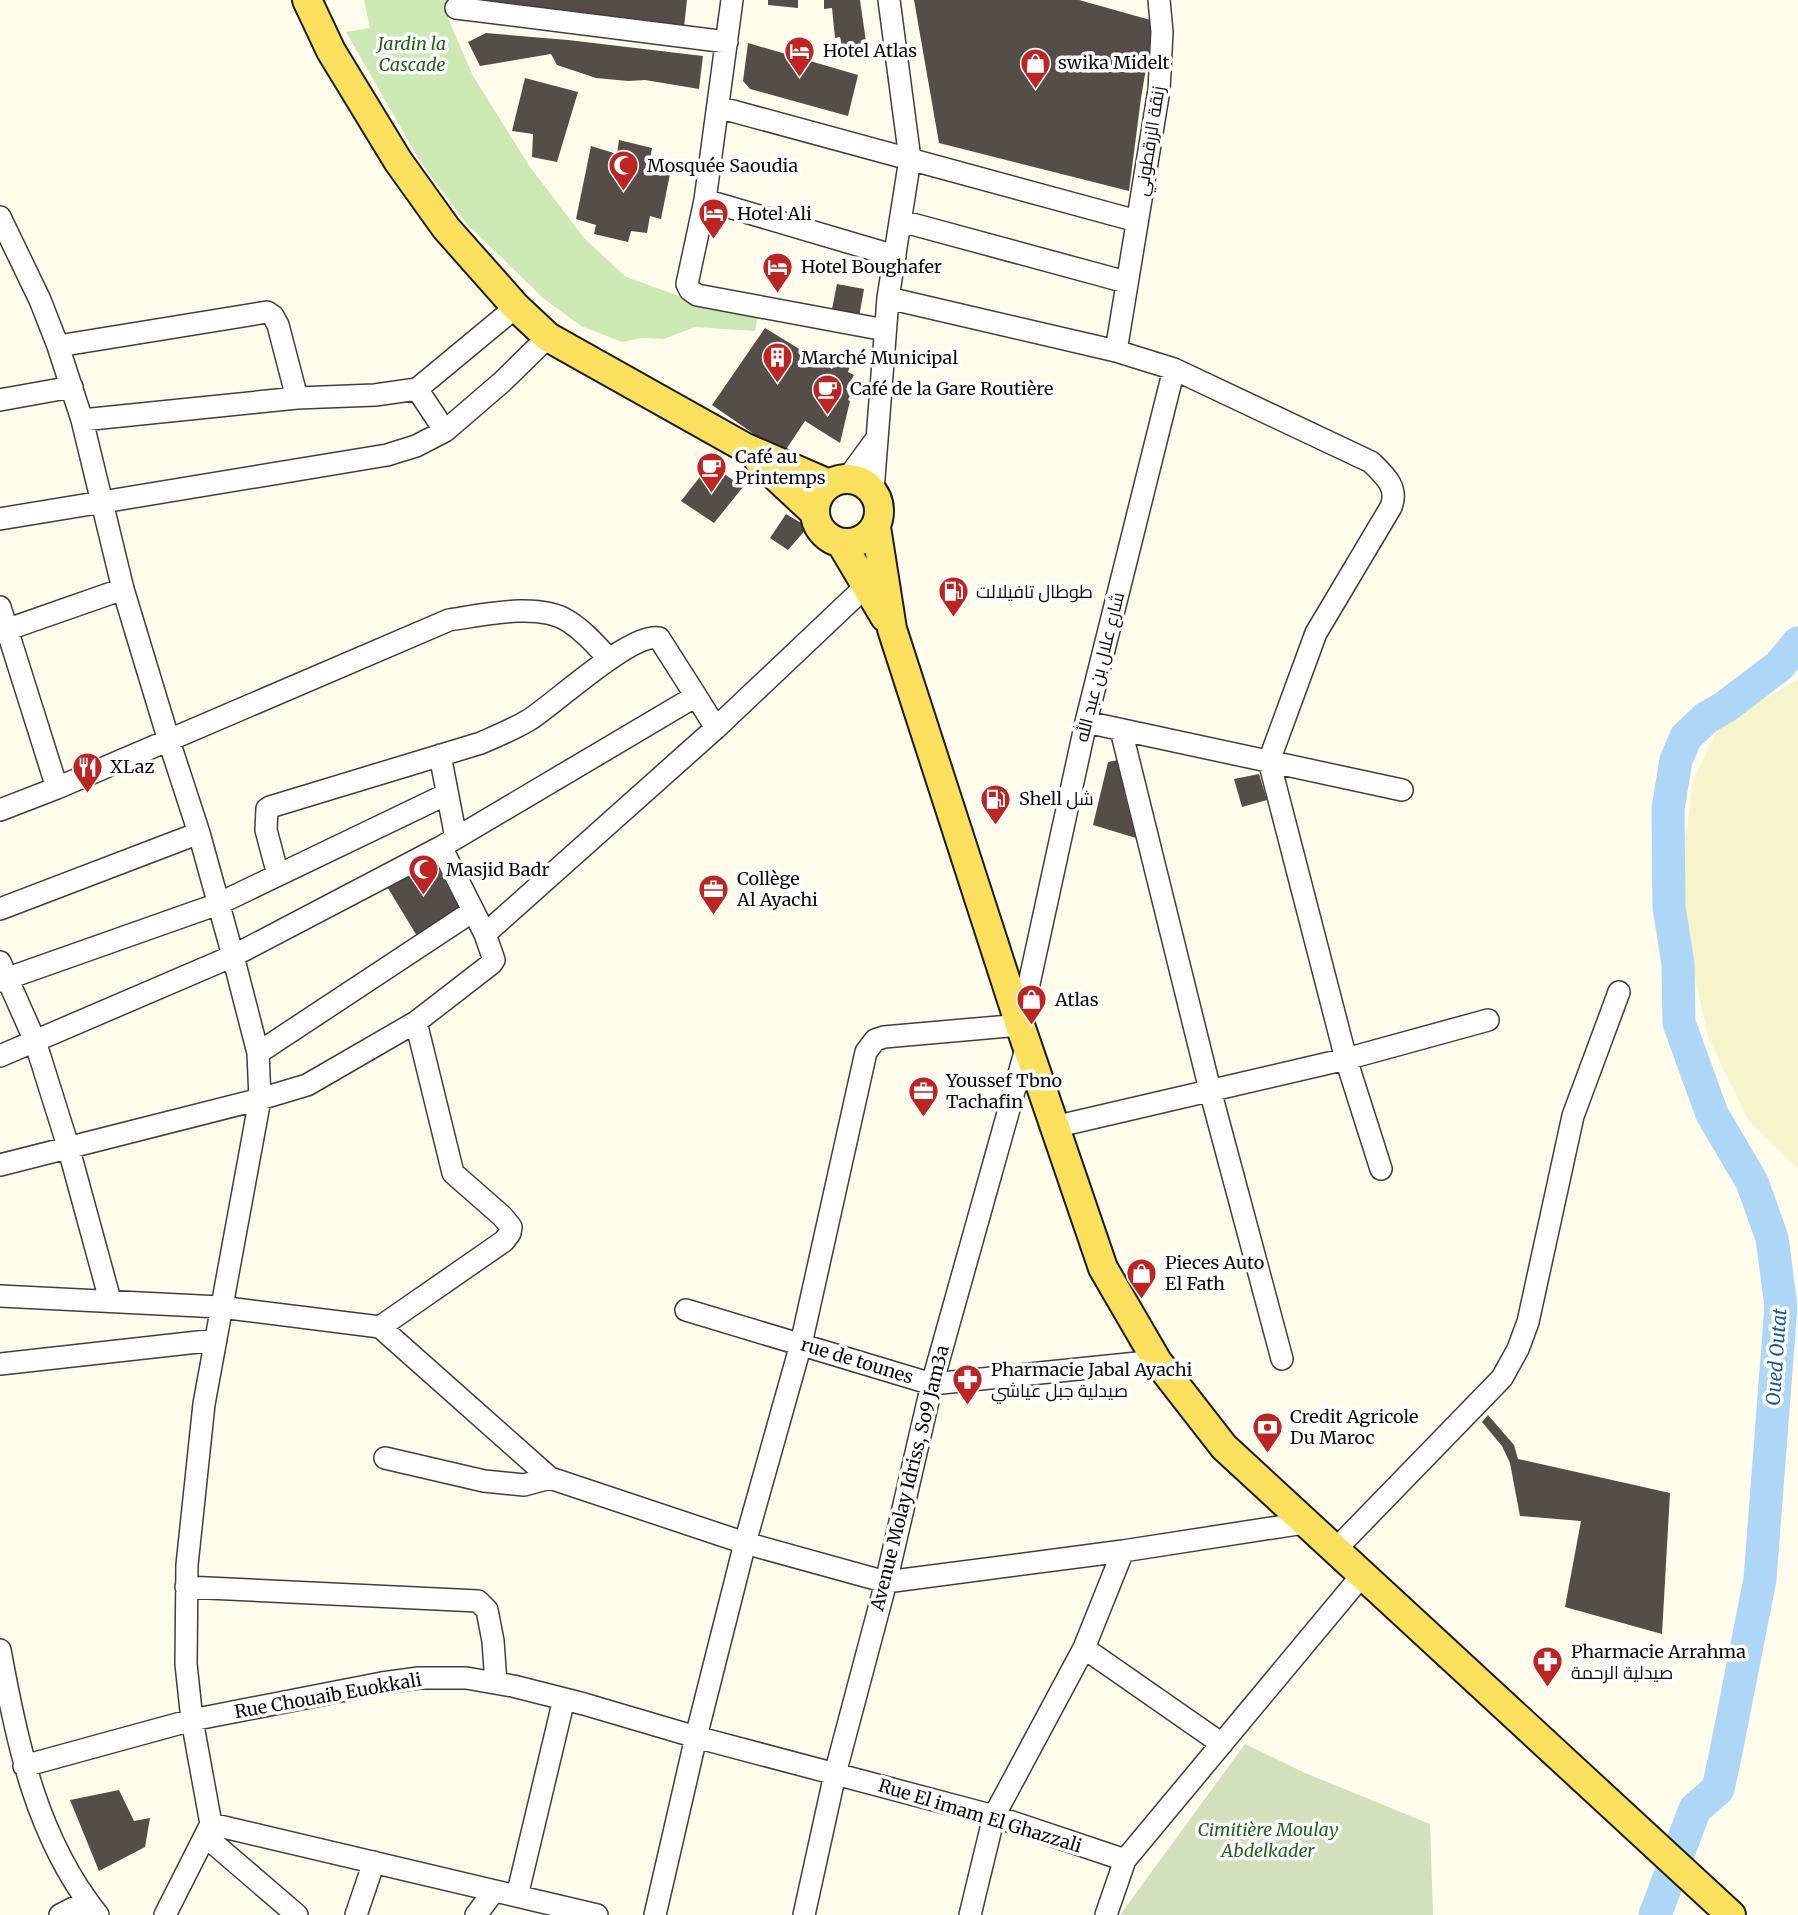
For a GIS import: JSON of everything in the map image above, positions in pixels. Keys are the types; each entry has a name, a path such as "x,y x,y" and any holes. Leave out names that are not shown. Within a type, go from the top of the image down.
{"main road":[{"path":"307,0 331,51 398,161 446,228 516,307 548,337 744,447 838,481 857,480 873,491 880,509 876,527 892,629 1023,1035 1103,1268 1157,1362 1224,1447 1731,1915"},
{"path":"744,447 814,512"},
{"path":"838,481 821,491 816,501 816,523 822,532 831,540 841,543 861,541 876,527"},
{"path":"841,543 892,629"}],"street":[{"path":"733,0 705,200 687,284 696,295 885,330"},
{"path":"873,491 888,298 910,159 889,0"},
{"name":"زنقة الزرقطوني","path":"1116,351 1159,90 1162,32 1158,0"},
{"path":"456,8 727,42"},
{"path":"718,107 1137,221"},
{"path":"705,200 895,256"},
{"path":"0,217 40,300 72,387 104,501 124,589 169,741 200,833 258,1053 260,1099 204,1404 194,1483 186,1587 186,1664 208,1830 165,1915"},
{"path":"901,221 1126,282"},
{"path":"888,298 1116,351 1174,369 1371,462 1393,489 1391,507 1316,633 1269,761 1346,1059 1381,1169"},
{"path":"82,420 296,398 375,395 417,388 516,307"},
{"path":"58,346 267,312 278,325 296,398"},
{"path":"0,519 387,455 416,446 445,432 548,337"},
{"name":"شارع علال بن عبد الله","path":"1023,1035 1086,722 1174,369"},
{"path":"0,400 72,387"},
{"path":"417,388 445,432"},
{"path":"838,481 877,438"},
{"path":"485,934 716,728 866,586"},
{"path":"4,631 124,589"},
{"path":"0,607 4,631 57,788"},
{"path":"0,810 169,741 449,620 497,612 545,612 566,619 581,630 609,659"},
{"path":"278,875 266,830 267,809 270,807 505,733 530,719 609,659 646,639 659,638 716,728"},
{"path":"0,1056 233,956 449,843 696,696"},
{"path":"1086,722 1402,790"},
{"path":"1121,730 1210,1090 1282,1359"},
{"path":"0,1165 307,1085 416,1022 491,964 493,953 473,911 449,843 447,794 440,755"},
{"path":"110,1300 68,1146 35,1041 2,974 218,904 447,794"},
{"path":"0,909 200,833"},
{"path":"258,1053 473,911"},
{"path":"1336,1549 1502,1378 1518,1349 1528,1322 1573,1115 1619,992"},
{"path":"1054,1127 1346,1059 1488,1020"},
{"path":"380,1327 504,1241 511,1227 453,1173 416,1022"},
{"path":"655,1915 745,1543 801,1344 866,1052 874,1040 884,1037 1023,1035"},
{"name":"Avenue Molay Idriss, So9 Jam3a","path":"804,1915 835,1774 886,1582 932,1384 1023,1035"},
{"path":"0,1296 220,1307 380,1327 550,1478 745,1543 886,1582 1304,1523"},
{"name":"rue de tounes","path":"686,1310 932,1384 1157,1362"},
{"path":"0,1364 216,1340"},
{"path":"385,1458 484,1481 524,1485 550,1478"},
{"path":"970,1915 994,1816 1084,1648 1123,1550"},
{"path":"1106,1915 1125,1860 1363,1574"},
{"path":"186,1587 478,1601 487,1610 493,1641 496,1683"},
{"path":"1084,1648 1222,1744"},
{"path":"0,1650 4,1695 24,1766 48,1833 92,1908 60,1915"},
{"name":"Rue Chouaib Euokkali","path":"24,1766 192,1720 419,1678 466,1678 564,1699 835,1774"},
{"path":"517,1896 564,1699"},
{"name":"Rue El imam El Ghazzali","path":"835,1774 994,1816 1125,1860"},
{"path":"208,1830 374,1862 597,1915"},
{"path":"208,1830 294,1914"},
{"path":"356,1915 374,1862"},
{"path":"479,1914 494,1891"}],"green space":[{"name":"Jardin la Cascade","path":"364,0 448,0 448,18 473,76 530,167 584,238 626,277 707,306 758,315 755,331 695,327 664,339 642,338 622,342 581,326 543,298 467,224 421,163 346,32 370,28"},
{"path":"1798,679 1798,1169 1748,1120 1708,1037 1678,899 1693,781 1719,727"},
{"name":"Cimitière Moulay Abdelkader","path":"1245,1744 1305,1773 1430,1824 1433,1915 1120,1915"}],"building":[{"path":"471,0 687,0 684,27"},
{"path":"768,0 798,0 798,8 768,5"},
{"path":"824,0 860,0 868,56 845,59 840,37 835,38 832,8 824,9"},
{"name":"swika Midelt","path":"914,0 1079,0 1154,21 1129,191 939,143"},
{"path":"486,33 703,56 699,89 645,80 596,78 557,65 551,54 480,66 468,42"},
{"name":"Hotel Atlas","path":"748,43 858,75 848,116 750,89 743,81"},
{"path":"525,78 578,92 557,162 532,157 533,134 512,131"},
{"name":"Mosquée Saoudia","path":"619,140 652,148 650,159 662,161 661,167 671,169 661,219 650,216 647,233 631,231 628,242 594,234 596,225 576,219 591,146 617,154"},
{"path":"837,284 864,289 859,317 832,309"},
{"name":"Marché Municipal","path":"765,328 832,369 843,352 853,356 848,372 854,375 846,389 851,393 840,443 805,421 783,454 712,405"},
{"name":"Café au Printemps","path":"710,464 743,487 714,523 681,501"},
{"path":"786,514 808,527 788,550 770,538"},
{"path":"1118,760 1128,790 1124,792 1136,838 1093,825 1108,762"},
{"path":"1259,774 1267,800 1242,807 1234,779"},
{"name":"Masjid Badr","path":"434,860 459,908 417,936 386,885"},
{"path":"1488,1415 1514,1445 1518,1459 1670,1493 1662,1634 1565,1607 1581,1521 1520,1516 1510,1463 1502,1446 1482,1422"},
{"path":"119,1790 134,1821 150,1818 145,1847 99,1871 70,1800"}],"waterway":[{"name":"Oued Outat","path":"1655,1915 1695,1809 1718,1789 1726,1752 1760,1579 1781,1306 1772,1238 1752,1182 1712,1114 1679,1023 1678,964 1669,907 1668,809 1676,760 1686,737 1706,718 1779,666 1798,643"}],"place":[{"name":"Hotel Atlas","path":"800,78"},
{"name":"swika Midelt","path":"1035,90"},
{"name":"Mosquée Saoudia","path":"624,193"},
{"name":"Hotel Ali","path":"714,241"},
{"name":"Hotel Boughafer","path":"778,294"},
{"name":"Marché Municipal","path":"778,385"},
{"name":"Café de la Gare Routière","path":"827,416"},
{"name":"Café au Printemps","path":"712,494"},
{"name":"طوطال تافيلالت","path":"953,619"},
{"name":"XLaz","path":"87,794"},
{"name":"Shell شل","path":"996,826"},
{"name":"Masjid Badr","path":"423,897"},
{"name":"Collège Al Ayachi","path":"714,916"},
{"name":"Atlas","path":"1032,1027"},
{"name":"Youssef Tbno Tachafin","path":"923,1118"},
{"name":"Pieces Auto El Fath","path":"1142,1300"},
{"name":"Pharmacie Jabal Ayachi صيدلية جبل عياشي","path":"968,1407"},
{"name":"Credit Agricole Du Maroc","path":"1267,1454"},
{"name":"Pharmacie Arrahma صيدلية الرحمة","path":"1548,1689"}]}
